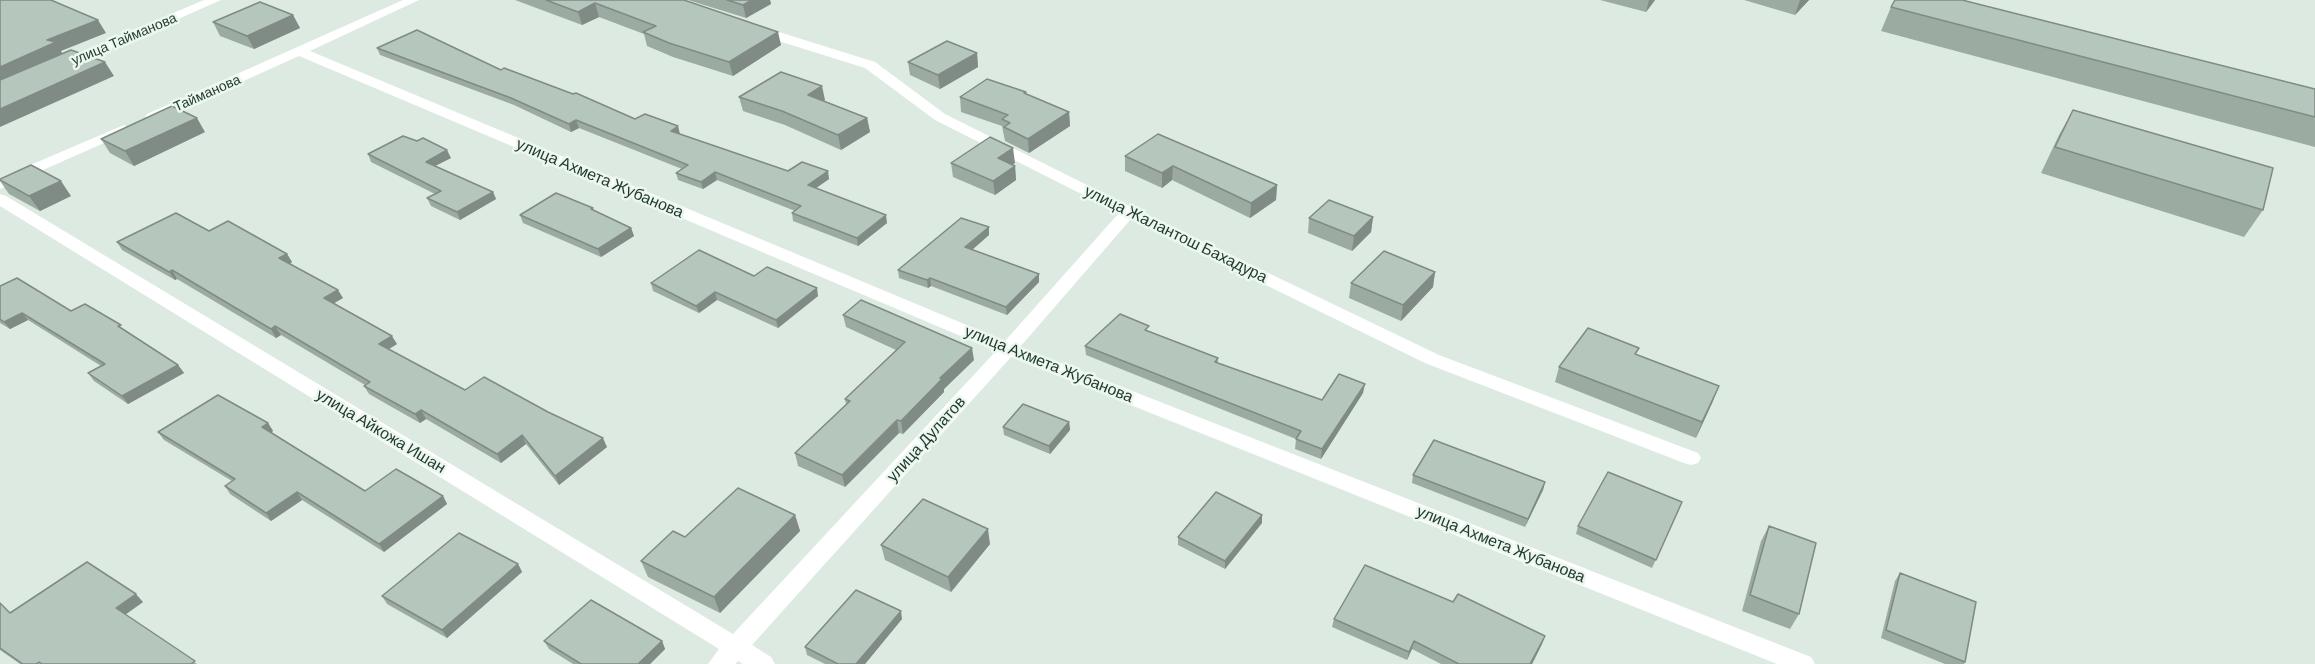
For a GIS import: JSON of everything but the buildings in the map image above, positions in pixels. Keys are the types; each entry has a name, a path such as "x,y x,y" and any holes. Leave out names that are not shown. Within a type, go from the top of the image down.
{"street":[{"name":"улица Тайманова","path":"54,69 215,0"},
{"name":"Тайманова","path":"0,184 413,0"},
{"name":"улица Жалантош Бахадура","path":"741,25 870,65 940,117 1129,212 1432,359 1691,458"},
{"name":"улица Ахмета Жубанова","path":"300,52 1008,348 1803,664"},
{"name":"улица Айкожа Ишан","path":"0,199 763,664"},
{"name":"улица Дулатов","path":"720,664 1129,212"}]}
